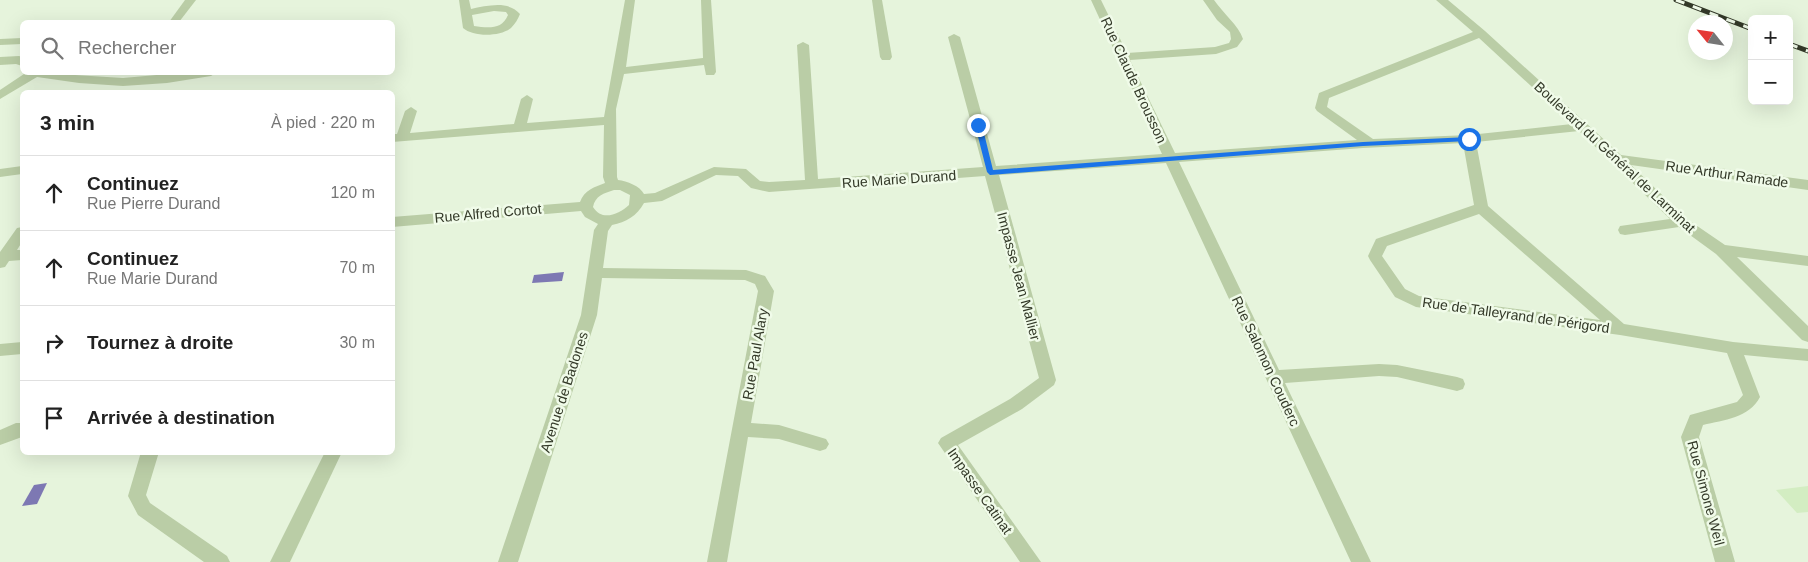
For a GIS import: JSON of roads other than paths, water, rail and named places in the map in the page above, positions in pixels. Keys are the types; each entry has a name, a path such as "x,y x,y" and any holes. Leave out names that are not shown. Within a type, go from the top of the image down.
{"street":[{"path":"176,20 191,0"},
{"path":"464,0 466,12"},
{"path":"613,185 610,177 609,121 630,0"},
{"path":"619,71 709,66 706,0"},
{"path":"877,0 886,56"},
{"name":"Rue Claude Brousson","path":"1096,0 1171,159"},
{"path":"1123,57 1216,50 1233,45 1237,39 1235,31 1221,18 1208,0"},
{"name":"Boulevard du Général de Larminat","path":"1441,0 1481,33 1682,222 1721,250 1808,336"},
{"path":"1371,144 1321,108 1323,96 1481,33"},
{"name":"Impasse Jean Mallier","path":"954,37 1048,380"},
{"path":"0,42 20,41"},
{"path":"803,45 812,185"},
{"path":"0,61 20,60"},
{"path":"0,95 32,75"},
{"path":"48,75 95,82 132,77 198,75"},
{"path":"122,90 132,77"},
{"path":"520,128 527,99"},
{"path":"397,138 411,111"},
{"path":"397,138 609,121"},
{"name":"Rue Marie Durand","path":"638,199 657,198 714,171 723,170 741,172 756,185 769,187 812,185 1371,144 1469,139 1582,127"},
{"path":"1469,139 1480,208 1620,329"},
{"name":"Rue Salomon Couderc","path":"1171,159 1361,562"},
{"name":"Rue Arthur Ramade","path":"1617,159 1808,185"},
{"path":"0,173 20,170"},
{"path":"613,185 631,188 636,192 638,199 636,206 629,213 619,218 608,220 591,216 586,212 584,206 593,192 613,185"},
{"name":"Rue Alfred Cortot","path":"395,222 584,206"},
{"name":"Rue de Talleyrand de Périgord","path":"1480,208 1381,243 1375,256 1400,293 1416,301 1620,329 1734,348 1808,355"},
{"name":"Avenue de Badones","path":"508,562 589,315 601,230 608,220"},
{"path":"1625,230 1682,222"},
{"path":"2,259 20,235"},
{"path":"1721,250 1808,261"},
{"path":"2,259 20,255"},
{"name":"Rue Paul Alary","path":"595,273 746,274 760,280 766,291 717,562"},
{"path":"0,350 20,348"},
{"name":"Rue Simone Weil","path":"1725,562 1690,437 1696,420 1742,408 1752,397 1734,348"},
{"path":"1273,378 1379,370 1397,371 1457,384"},
{"name":"Impasse Catinat","path":"1031,562 947,444 1016,404 1048,380"},
{"path":"742,429 779,432 820,444"},
{"path":"0,438 20,430"},
{"path":"149,455 137,496 144,509 220,562"},
{"path":"280,562 333,455"}],"railway":[{"path":"1676,0 1748,27"},
{"path":"1793,45 1808,51"}]}
